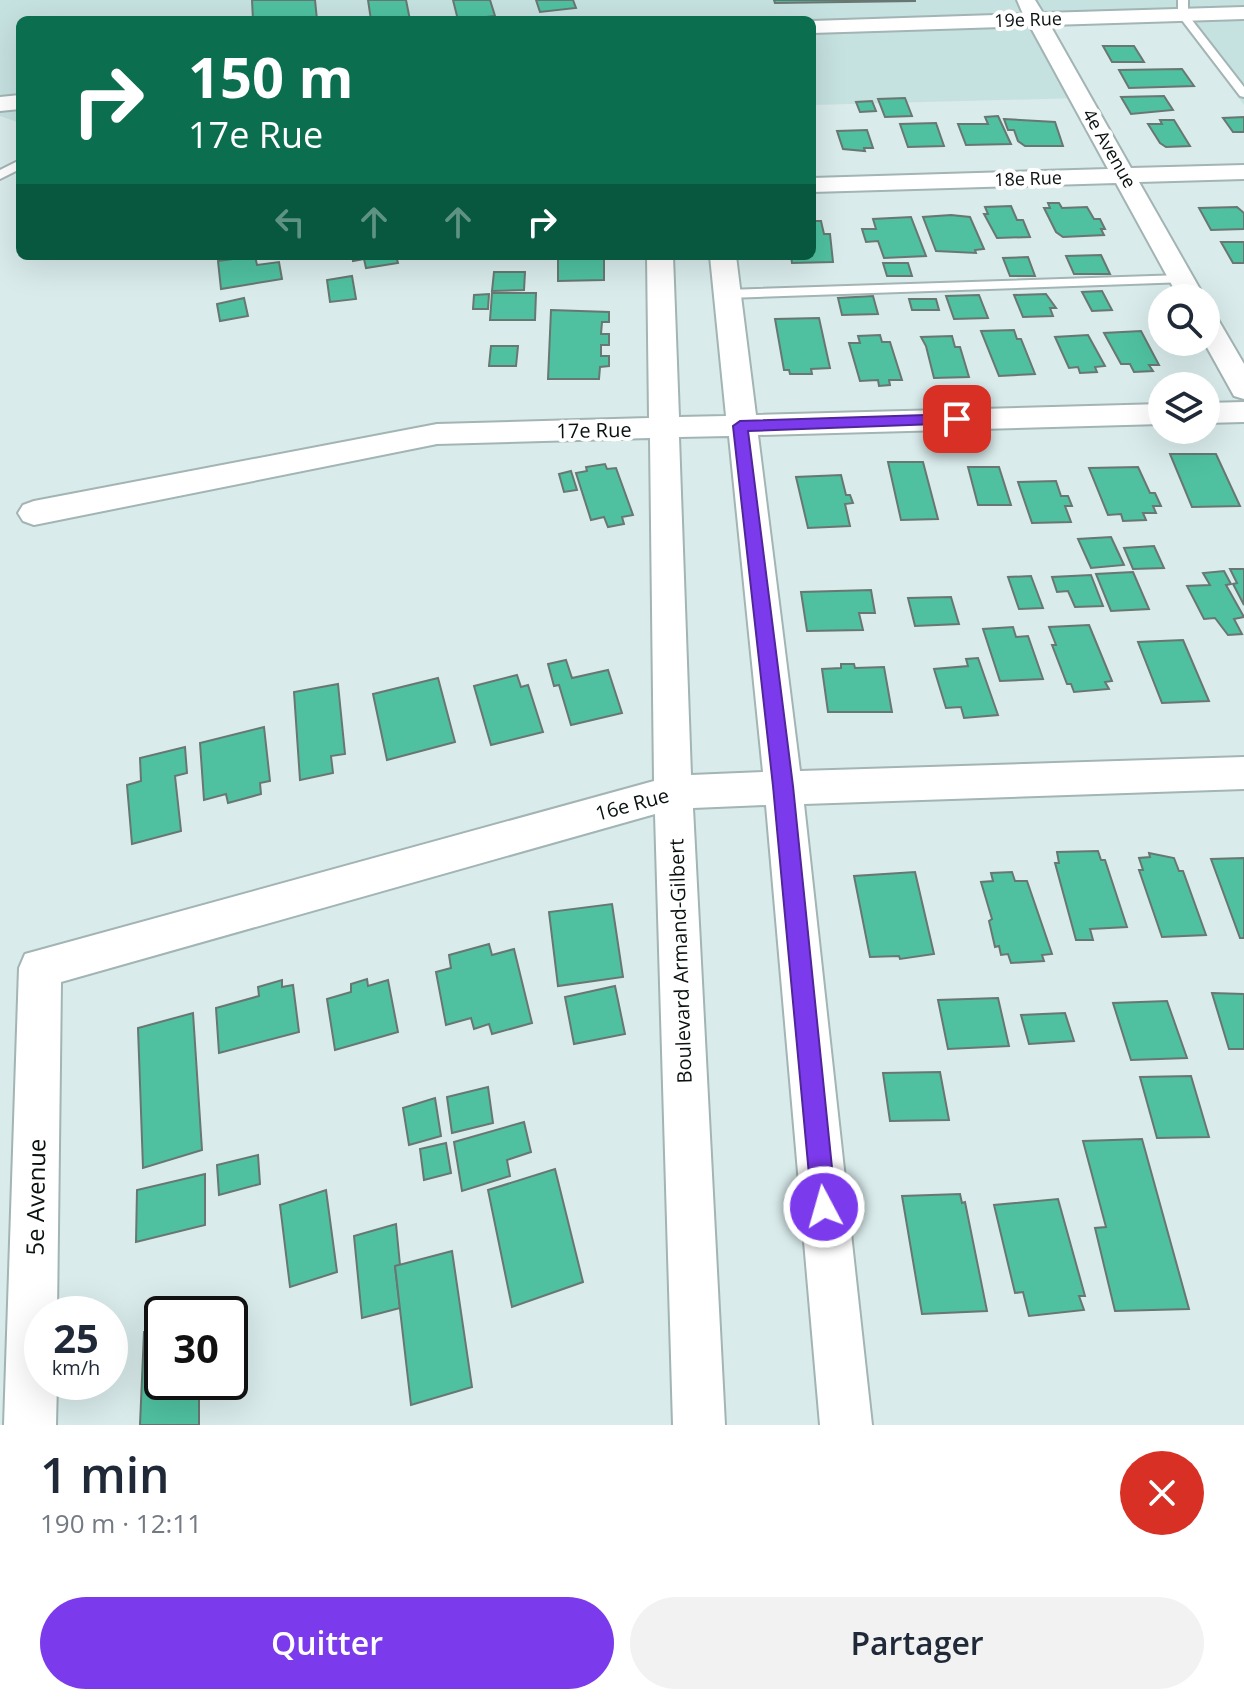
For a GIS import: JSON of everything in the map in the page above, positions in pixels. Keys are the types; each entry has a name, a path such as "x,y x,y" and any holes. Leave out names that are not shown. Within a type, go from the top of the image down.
{"street":[{"name":"19e Rue","path":"816,27 1030,9 1183,7 1244,13"},
{"name":"4e Avenue","path":"1030,9 1184,284"},
{"name":"18e Rue","path":"816,185 1244,172"},
{"name":"Boulevard Armand-Gilbert","path":"660,260 673,792 699,1425"},
{"path":"725,275 783,786 846,1425"},
{"path":"1220,347 1244,389"},
{"path":"1220,413 1244,412"},
{"name":"17e Rue","path":"34,513 437,434 1148,414"},
{"name":"16e Rue","path":"40,968 673,792 1244,773"},
{"name":"5e Avenue","path":"30,1425 40,968"}],"lane":[{"path":"1183,7 1244,94"},
{"path":"725,275 1148,288"}],"shaded area":[{"path":"0,0 1244,0 1244,105 1179,16 1032,20 1078,98 816,105 816,16 16,16 16,122 0,116"}],"building":[{"path":"252,0 315,0 317,16 253,16"},
{"path":"368,0 406,0 409,16 370,16"},
{"path":"453,0 490,0 495,16 457,16"},
{"path":"536,0 573,0 576,8 540,12"},
{"path":"774,0 915,0 915,1 775,3"},
{"path":"1103,46 1134,46 1144,62 1112,62"},
{"path":"1182,69 1194,86 1129,88 1119,70"},
{"path":"1164,96 1173,110 1131,114 1121,97"},
{"path":"905,98 912,116 885,117 878,99"},
{"path":"872,101 876,111 860,112 856,102"},
{"path":"998,116 1011,144 966,145 958,124 988,124 985,117"},
{"path":"1244,117 1244,132 1233,132 1223,118"},
{"path":"1004,119 1055,122 1063,146 1025,146 1018,141 1014,130 1008,130"},
{"path":"1160,120 1174,120 1190,146 1166,147 1160,143 1148,124 1162,124"},
{"path":"936,123 944,146 908,147 900,124"},
{"path":"867,130 873,148 864,148 865,151 843,149 837,131"},
{"path":"1048,203 1059,203 1062,208 1087,207 1094,219 1100,219 1105,229 1101,229 1104,235 1063,237 1056,232 1044,208 1050,208"},
{"path":"1011,206 1017,220 1023,220 1030,237 997,238 984,214 988,214 985,207"},
{"path":"1237,207 1244,213 1244,229 1211,230 1199,208"},
{"path":"911,217 926,256 884,258 878,241 866,242 862,229 876,229 873,219"},
{"path":"923,217 970,217 984,249 975,250 976,253 936,251"},
{"path":"816,221 821,221 824,234 830,234 833,262 792,263 792,260 816,260"},
{"path":"1221,242 1244,242 1244,263 1233,263"},
{"path":"1101,255 1110,274 1074,274 1066,256"},
{"path":"1028,257 1035,276 1010,276 1003,258"},
{"path":"256,260 257,265 279,262 282,279 221,289 218,261"},
{"path":"364,260 397,260 398,263 366,268"},
{"path":"558,260 604,260 604,280 558,281"},
{"path":"883,263 908,263 912,276 887,276"},
{"path":"494,272 525,272 524,290 492,291"},
{"path":"352,276 356,299 330,302 327,280"},
{"path":"1102,291 1112,310 1092,311 1082,292"},
{"path":"492,293 536,293 535,320 490,320"},
{"path":"489,294 488,309 473,309 474,295"},
{"path":"1046,294 1056,308 1050,308 1053,316 1023,317 1014,295"},
{"path":"979,295 988,318 954,319 946,296"},
{"path":"873,296 878,314 842,315 838,298"},
{"path":"244,298 248,316 220,321 217,304"},
{"path":"909,299 936,299 939,310 912,310"},
{"path":"551,310 609,312 609,322 602,322 601,334 609,334 609,345 601,345 601,356 609,356 609,366 600,367 599,379 548,379"},
{"path":"819,318 830,368 811,369 812,374 790,374 789,370 784,370 775,319"},
{"path":"1014,330 1017,339 1021,339 1035,374 999,376 981,331"},
{"path":"1141,331 1148,344 1148,356 1154,356 1159,365 1149,365 1153,371 1134,372 1130,364 1121,364 1104,333"},
{"path":"880,335 882,342 890,342 902,380 889,380 890,385 879,386 878,380 860,381 849,343 860,343 858,336"},
{"path":"1088,335 1105,366 1095,367 1097,372 1080,373 1078,367 1069,368 1055,337"},
{"path":"952,336 955,347 960,347 969,377 934,378 921,337"},
{"path":"491,346 518,346 516,366 489,366"},
{"path":"1170,454 1216,454 1240,506 1192,507"},
{"path":"888,462 923,462 938,519 901,520"},
{"path":"605,464 607,469 616,468 633,515 622,517 624,524 608,527 604,517 591,520 576,473 587,471 586,467"},
{"path":"968,467 999,467 1011,505 978,505"},
{"path":"1138,467 1150,493 1155,493 1161,506 1153,506 1156,513 1143,513 1146,520 1123,521 1121,514 1108,515 1089,468"},
{"path":"571,471 577,490 564,492 559,474"},
{"path":"841,475 846,495 850,495 853,503 845,504 850,526 808,528 796,477"},
{"path":"1056,481 1061,496 1068,496 1072,506 1065,506 1071,522 1032,523 1018,482"},
{"path":"1111,537 1124,565 1091,568 1078,539"},
{"path":"1154,546 1164,568 1133,569 1124,548"},
{"path":"1230,569 1244,569 1244,605 1233,584 1237,583"},
{"path":"1224,571 1231,584 1226,585 1244,617 1234,619 1242,634 1228,635 1215,618 1204,619 1187,586 1210,585 1203,573"},
{"path":"1133,572 1149,609 1111,611 1096,574"},
{"path":"1091,575 1103,606 1075,607 1068,591 1057,592 1052,577"},
{"path":"1031,576 1043,608 1019,609 1008,577"},
{"path":"871,590 875,613 859,613 863,630 807,631 801,592"},
{"path":"951,597 959,624 915,626 908,598"},
{"path":"1089,625 1112,681 1105,682 1109,689 1074,692 1071,684 1067,684 1052,645 1056,645 1049,627"},
{"path":"1013,627 1016,637 1028,636 1043,679 1000,681 983,629"},
{"path":"1183,640 1209,701 1162,703 1138,642"},
{"path":"978,658 998,715 964,718 961,707 946,708 934,669 968,666 966,659"},
{"path":"566,660 572,678 608,670 622,713 571,725 559,685 554,686 548,664"},
{"path":"841,664 854,664 855,668 884,667 892,712 828,712 822,669 841,668"},
{"path":"517,675 521,687 528,685 543,732 491,745 474,686"},
{"path":"438,678 455,742 387,760 373,694"},
{"path":"338,684 345,754 331,756 333,773 300,780 294,692"},
{"path":"264,727 270,781 260,783 261,794 228,803 226,794 204,800 200,743"},
{"path":"185,747 187,773 175,776 181,831 132,844 127,785 141,781 140,758"},
{"path":"1098,851 1101,860 1105,860 1127,927 1090,929 1093,940 1076,940 1055,863 1059,863 1057,852"},
{"path":"1149,853 1174,858 1179,871 1183,871 1206,935 1162,937 1139,870 1143,870 1139,858 1150,857"},
{"path":"1244,858 1244,938 1240,938 1211,859"},
{"path":"915,872 934,954 900,959 899,956 870,957 854,876"},
{"path":"1012,872 1015,881 1027,881 1052,954 1042,955 1044,961 1011,963 1008,954 1001,955 999,946 995,947 989,921 992,919 981,882 993,881 991,873"},
{"path":"612,904 623,977 558,986 549,912"},
{"path":"489,944 492,955 514,949 532,1023 492,1034 489,1024 474,1029 471,1018 446,1025 436,972 451,968 449,955"},
{"path":"367,979 368,986 388,980 398,1032 335,1050 327,999 351,992 351,984"},
{"path":"282,980 282,987 293,985 299,1032 219,1053 216,1008 259,996 258,987"},
{"path":"615,986 625,1034 574,1044 565,997"},
{"path":"1212,993 1244,994 1244,1049 1229,1049"},
{"path":"998,998 1009,1046 948,1049 938,1000"},
{"path":"1167,1001 1187,1058 1131,1060 1113,1003"},
{"path":"193,1013 202,1150 143,1168 138,1028"},
{"path":"1065,1013 1074,1041 1029,1044 1021,1015"},
{"path":"940,1072 949,1120 890,1121 883,1073"},
{"path":"1191,1076 1209,1137 1157,1138 1140,1077"},
{"path":"488,1087 493,1123 452,1133 447,1097"},
{"path":"435,1098 441,1136 409,1145 403,1108"},
{"path":"524,1122 531,1152 507,1160 510,1176 462,1191 454,1142"},
{"path":"1142,1139 1189,1309 1115,1311 1095,1228 1106,1227 1083,1141"},
{"path":"446,1143 451,1173 424,1180 420,1149"},
{"path":"258,1155 260,1184 219,1195 217,1165"},
{"path":"555,1169 583,1282 512,1307 488,1190"},
{"path":"205,1174 205,1225 136,1242 137,1190"},
{"path":"326,1190 337,1272 290,1287 280,1205"},
{"path":"960,1194 962,1203 965,1202 987,1311 922,1314 902,1196"},
{"path":"1058,1199 1085,1296 1079,1296 1084,1310 1029,1316 1023,1292 1015,1293 994,1205"},
{"path":"396,1224 400,1265 395,1266 400,1308 362,1318 354,1236"},
{"path":"452,1251 472,1387 411,1405 395,1266"},
{"path":"144,1332 144,1400 199,1400 199,1425 140,1425"}],"route":[{"path":"824,1207 783,786 740,426 957,419"}]}
